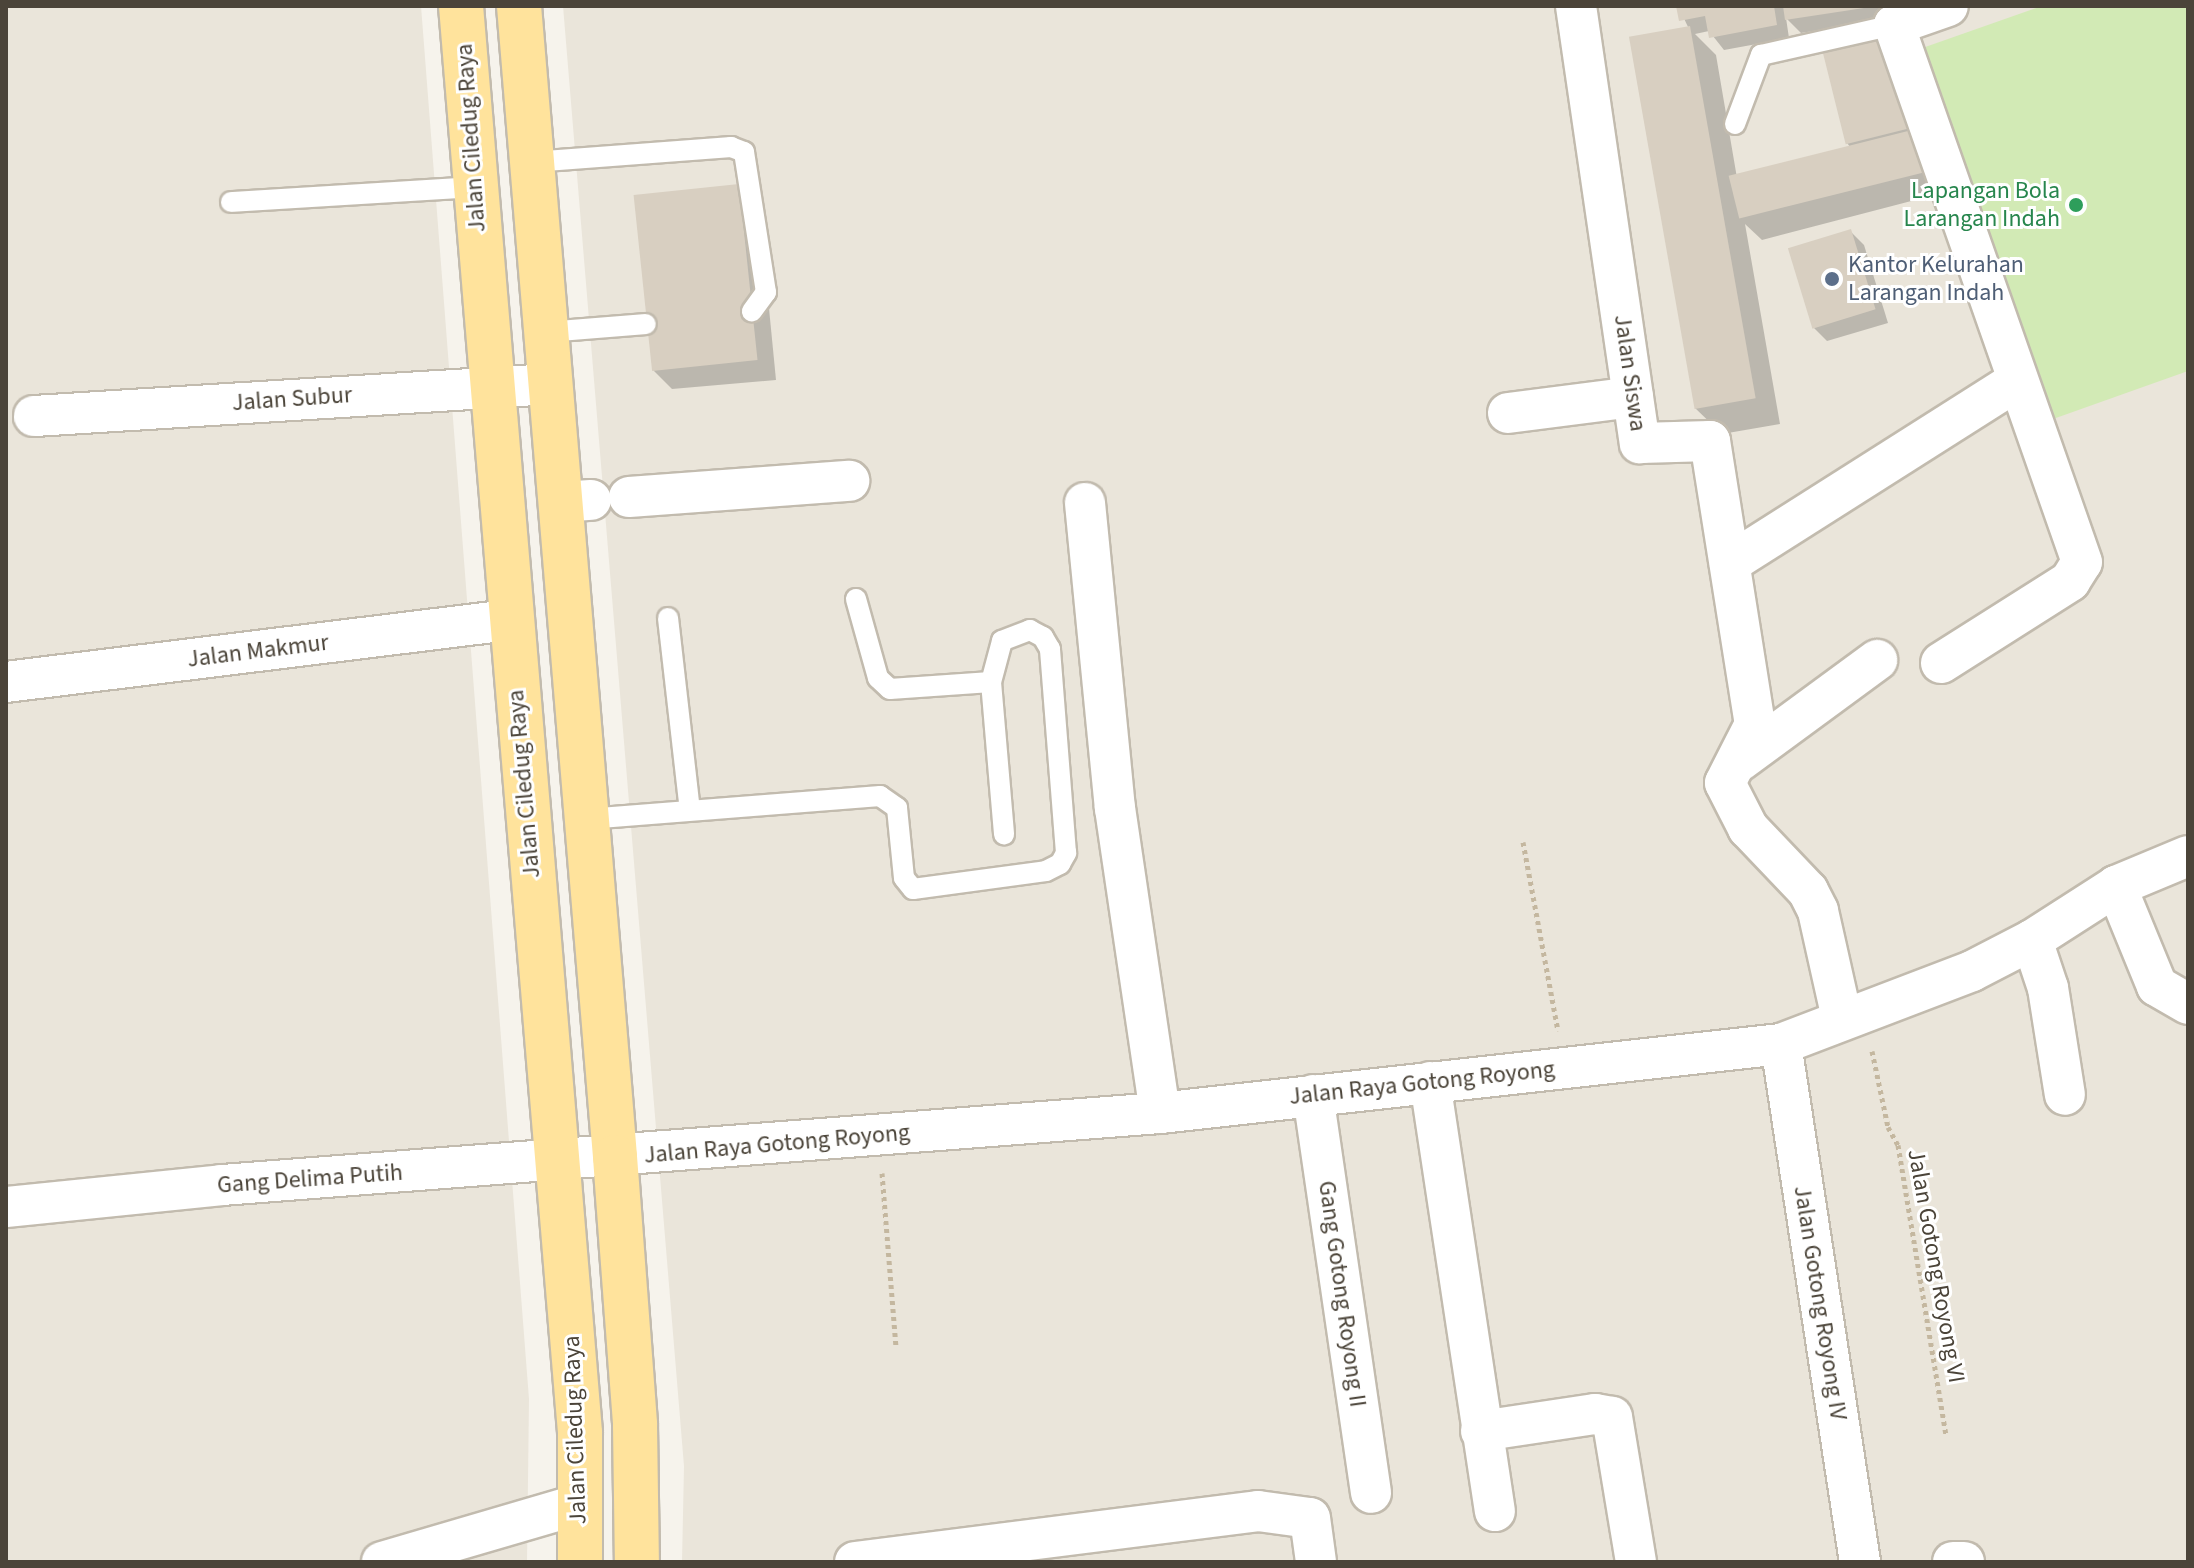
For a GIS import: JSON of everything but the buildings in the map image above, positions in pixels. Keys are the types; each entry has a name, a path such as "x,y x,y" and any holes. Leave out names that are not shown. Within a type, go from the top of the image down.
{"main road":[{"name":"Jalan Ciledug Raya","path":"461,6 509,620 580,1433 580,1562"},
{"path":"519,6 551,384 593,500 587,819 635,1425 637,1562"},
{"path":"474,178 532,162"},
{"path":"486,336 547,332"}],"street":[{"name":"Jalan Siswa","path":"1576,6 1640,443 1710,441 1755,724 1741,760 1725,783 1748,828 1808,891 1818,911 1853,1014"},
{"path":"1941,663 2081,570 1894,25 1948,6"},
{"path":"1730,563 2015,382"},
{"name":"Jalan Subur","path":"34,416 551,384"},
{"path":"1508,413 1633,397"},
{"path":"593,500 849,481"},
{"path":"1085,503 1115,808 1160,1113"},
{"name":"Jalan Makmur","path":"6,682 509,620"},
{"path":"1741,760 1877,660"},
{"name":"Jalan Raya Gotong Royong","path":"615,1157 1160,1113 1781,1044 1972,971 2032,940 2116,886 2188,856"},
{"path":"2116,886 2157,986 2188,1004"},
{"path":"2032,940 2048,988 2065,1095"},
{"name":"Jalan Gotong Royong IV","path":"1781,1044 1860,1562"},
{"path":"1430,1082 1495,1511"},
{"name":"Gang Gotong Royong II","path":"1313,1095 1371,1493"},
{"name":"Gang Delima Putih","path":"6,1207 615,1157"},
{"path":"1481,1431 1595,1414 1612,1417 1636,1562"},
{"path":"382,1562 580,1504"},
{"path":"855,1562 1258,1511 1310,1518 1316,1562"},
{"path":"1953,1562 1964,1562"}],"lane":[{"path":"1735,124 1761,55 1894,25"},
{"path":"532,162 731,147 744,152 766,292 752,311"},
{"path":"231,202 474,178"},
{"path":"547,332 646,324"},
{"path":"856,599 878,678 890,689 991,682"},
{"path":"668,618 690,810"},
{"path":"587,819 880,796 897,808 904,878 913,889 1046,871 1060,864 1066,853 1050,649 1043,637 1030,630 1002,641 991,682 1004,834"}],"path":[{"path":"1523,842 1563,1068"},
{"name":"Jalan Gotong Royong VI","path":"1853,1014 1888,1127 1898,1145 1946,1436"},
{"path":"879,1136 896,1346"}],"shaded area":[{"path":"6,6 421,6 529,1399 527,1562 6,1562"},
{"path":"563,6 2188,6 2188,1562 682,1562 684,1466"}],"green space":[{"name":"Lapangan Bola Larangan Indah","path":"2042,6 2188,6 2188,371 2039,424 1911,52"}],"place":[{"name":"Lapangan Bola Larangan Indah","path":"2076,205"},
{"name":"Kantor Kelurahan Larangan Indah","path":"1832,279"}]}
